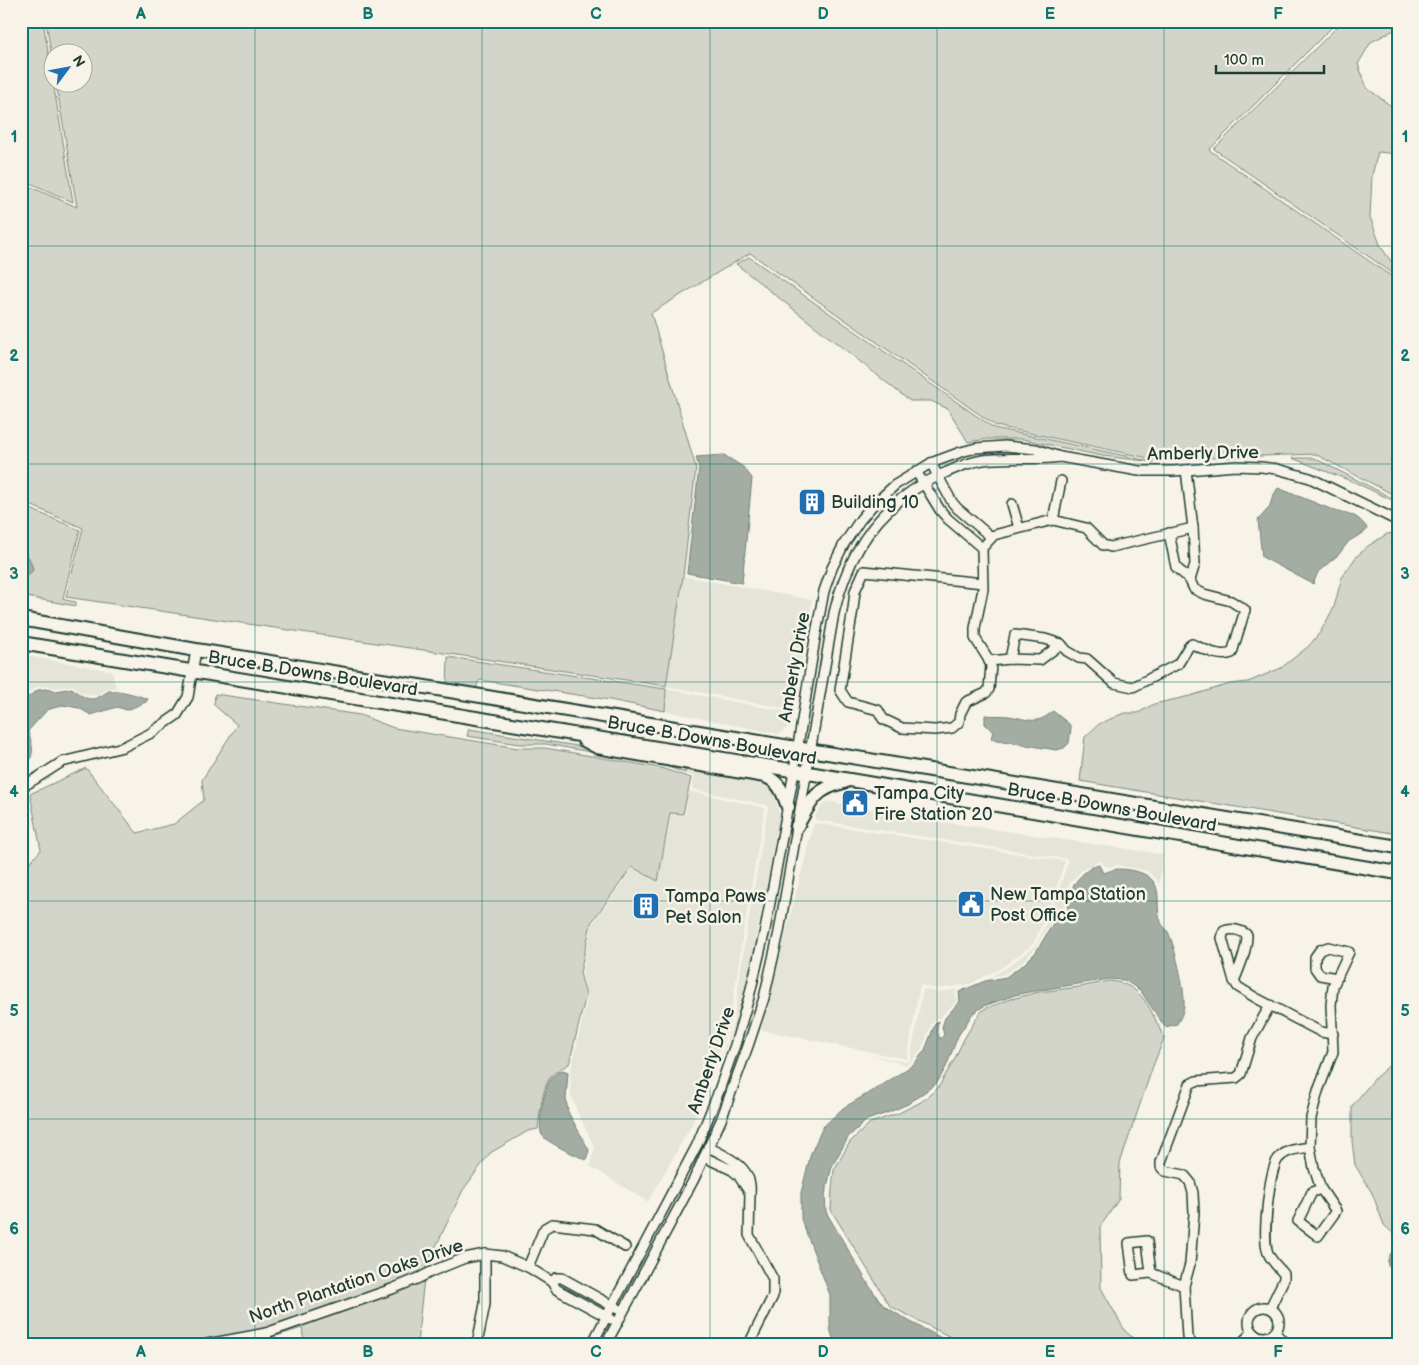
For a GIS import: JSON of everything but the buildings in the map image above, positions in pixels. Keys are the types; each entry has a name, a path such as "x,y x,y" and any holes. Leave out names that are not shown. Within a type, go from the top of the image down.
{"main road":[{"name":"Bruce B Downs Boulevard","path":"21,619 196,650 1398,847"},
{"name":"Bruce B Downs Boulevard","path":"21,643 1398,872"},
{"path":"572,734 597,747 765,776 779,785 788,807"},
{"path":"797,826 809,804 820,792 827,786 850,780"}],"street":[{"name":"Amberly Drive","path":"606,1344 694,1178 722,1120 764,998 779,932 797,826 800,772 797,748 821,604 832,568 851,533 871,507 895,485 931,463 976,448 1023,447 1048,452 1060,457 1139,471 1155,472 1236,466 1277,469 1310,478 1398,521"},
{"name":"Amberly Drive","path":"592,1344 697,1145 729,1062 750,997 766,930 788,807 810,750 834,613 844,578 859,546 870,530 891,508 913,490 957,467 984,460 1013,457 1046,459 1060,457"},
{"path":"931,463 952,502 991,537"},
{"path":"1186,470 1195,564 1190,580"},
{"path":"916,471 940,510 982,548"},
{"path":"1053,520 1061,481"},
{"path":"940,510 952,502"},
{"path":"1012,504 1019,528"},
{"path":"983,583 864,571 855,591 840,690 848,702 878,710 883,720 902,728 935,730 952,728 960,722 960,714 966,702 986,693 989,689 991,666 975,638 975,628 983,589 983,583 982,548 994,535 1053,520 1086,528 1103,545 1111,547 1193,528"},
{"path":"1010,659 1015,635 1046,639 1061,644 1067,651 1079,658 1087,659 1114,683 1133,687 1178,664 1192,644 1221,654 1228,655 1232,653 1245,610 1231,601 1204,594 1194,589 1190,580 1178,571 1176,567 1169,533"},
{"path":"989,661 1010,659 1040,660 1061,644"},
{"path":"21,788 62,762 123,746 151,733 177,715 188,697 196,650"},
{"path":"1234,981 1247,941 1247,935 1243,931 1229,929 1224,931 1222,938 1234,981 1238,987 1322,1032 1333,1034"},
{"path":"1321,1189 1312,1192 1298,1221 1318,1236 1336,1211 1321,1189 1310,1147 1311,1118 1318,1091 1333,1052 1333,986 1337,978"},
{"path":"1192,1344 1187,1336 1184,1286 1190,1264 1194,1213 1193,1192 1190,1182 1184,1176 1165,1171 1161,1167 1161,1162 1190,1084 1236,1078 1240,1074 1252,1038 1270,1005"},
{"path":"697,1145 735,1166 738,1175 750,1193 749,1235 773,1279 773,1296 749,1344"},
{"path":"1270,1308 1284,1279 1284,1274 1268,1254 1266,1243 1271,1177 1278,1159 1286,1152 1310,1147"},
{"path":"528,1267 542,1231 552,1224 595,1229 625,1246"},
{"path":"477,1344 485,1304 485,1254 502,1256 528,1267 552,1282 556,1289 618,1322"},
{"name":"North Plantation Oaks Drive","path":"207,1344 266,1333 392,1289 457,1261 485,1254"},
{"path":"1152,1273 1184,1286"},
{"path":"552,1282 556,1278 562,1278 623,1312"},
{"path":"1260,1308 1270,1308 1279,1319 1278,1329 1271,1336 1262,1337 1253,1332 1249,1323 1252,1314 1260,1308"},
{"path":"1240,1344 1253,1332"},
{"path":"266,1333 266,1344"},
{"path":"1275,1333 1287,1344"}],"shaded area":[{"path":"21,21 43,21 46,42 42,42 42,92 55,92 73,202 21,179"},
{"path":"46,21 1338,21 1209,150 1398,281 1398,497 1315,454 1158,460 996,426 750,253 651,313 696,468 683,576 666,686 66,597 83,528 21,501 21,183 77,207 58,92 92,92 92,42 49,42"},
{"path":"1343,21 1398,21 1398,30 1396,29 1371,42 1358,64 1367,88 1391,106 1398,106 1398,154 1378,152 1372,175 1370,217 1381,247 1398,268 1398,277 1214,149"},
{"path":"749,257 994,428 1154,462 1102,456 1022,439 987,439 968,442 948,409 931,401 910,401 736,264"},
{"path":"724,455 743,467 752,478 742,583 687,573 699,468 696,457"},
{"path":"1292,458 1314,458 1398,501 1398,503 1356,483"},
{"path":"1278,488 1338,512 1351,514 1367,528 1365,532 1349,541 1339,554 1318,572 1313,584 1262,557 1258,520 1269,508"},
{"path":"21,505 80,530 63,598 76,602 76,606 21,596 21,579 26,578 26,553 21,548"},
{"path":"1398,532 1398,834 1080,781 1085,737 1099,724 1124,713 1138,713 1154,704 1230,684 1248,682 1281,668 1309,646 1321,631 1334,607 1342,577 1356,557 1368,546 1387,534"},
{"path":"21,548 29,558 33,570 22,580"},
{"path":"683,576 812,600 794,710 666,686"},
{"path":"21,655 112,671 116,688 108,688 96,696 80,692 73,685 57,688 44,686 37,687 21,697"},
{"path":"448,657 666,689 665,711 610,700 480,680 477,684 477,691 447,687"},
{"path":"72,688 84,697 91,699 95,699 109,691 118,691 148,699 146,702 127,710 117,707 91,715 79,708 63,705 47,710 28,731 32,756 21,768 21,702 38,690 56,691"},
{"path":"666,689 794,713 789,726 779,734 665,711"},
{"path":"215,694 360,715 394,728 518,748 545,748 661,768 691,778 683,814 670,813 658,881 632,867 591,923 580,973 586,995 569,1064 552,1075 546,1085 538,1129 528,1131 490,1153 463,1190 425,1269 417,1344 304,1344 302,1328 250,1344 21,1344 21,872 41,850 30,794 86,768 137,833 174,824 204,800 202,780 237,725 214,705"},
{"path":"1053,711 1069,724 1071,728 1069,743 1064,748 1056,750 991,739 993,731 985,724 985,715 1037,720 1042,719"},
{"path":"469,729 590,748 687,766 685,773 662,765 546,744 519,744 467,736"},
{"path":"687,766 763,779 772,788 781,819 740,1012 706,1094 733,1024 745,940 768,807 692,789 694,777 685,773"},
{"path":"689,791 765,808 730,1023 692,1124 648,1202 590,1166 595,1147 579,1116 571,1095 570,1074 588,995 582,976 591,926 632,869 658,880 671,815 685,815"},
{"path":"827,801 903,816 1161,854 1163,855 1159,884 1147,871 1118,865 1111,867 1104,865 1100,861 1095,862 1081,871 1069,884 1065,896 1065,906 1056,913 1034,950 1022,962 1005,974 990,977 1005,969 1036,945 1051,912 1068,862 1067,859 815,820 816,814"},
{"path":"814,823 1065,861 1048,912 1033,944 1003,967 970,984 937,989 920,985 907,1059 761,1030"},
{"path":"1095,865 1099,865 1103,873 1114,869 1137,872 1146,875 1156,885 1159,917 1170,938 1183,988 1184,1006 1177,1024 1165,1027 1140,990 1124,980 1109,979 1015,995 984,1006 973,1013 958,1036 946,1067 937,1083 908,1104 867,1120 849,1136 832,1166 825,1195 826,1212 870,1287 883,1305 953,1344 835,1344 830,1329 830,1295 801,1219 801,1193 811,1153 823,1127 843,1108 914,1064 925,1050 935,1024 938,1021 937,1031 940,1039 944,1035 942,1027 945,1018 960,1001 959,992 985,981 1006,977 1024,964 1036,952 1058,915 1068,909 1070,894 1075,883"},
{"path":"1109,981 1121,983 1138,993 1150,1009 1164,1038 1120,1163 1119,1199 1100,1227 1101,1288 1125,1331 1140,1344 964,1344 890,1306 831,1210 834,1170 850,1142 870,1123 899,1113 921,1102 938,1088 964,1039 984,1009 1011,999 1039,992"},
{"path":"923,989 938,992 960,989 955,991 957,1000 942,1015 941,1019 937,1018 932,1023 922,1048 907,1065 871,1055 906,1062 910,1061"},
{"path":"1398,1058 1398,1235 1395,1235 1384,1225 1372,1193 1355,1165 1352,1141 1352,1106 1376,1077"},
{"path":"563,1070 568,1072 566,1099 568,1112 589,1150 586,1160 562,1149 542,1135 540,1124 547,1086 553,1076"},
{"path":"1398,1244 1398,1272 1388,1266 1388,1260"}],"place":[{"name":"Building 10","path":"812,502"},
{"name":"Tampa City Fire Station 20","path":"855,803"},
{"name":"New Tampa Station Post Office","path":"971,904"},
{"name":"Tampa Paws Pet Salon","path":"646,906"}]}
